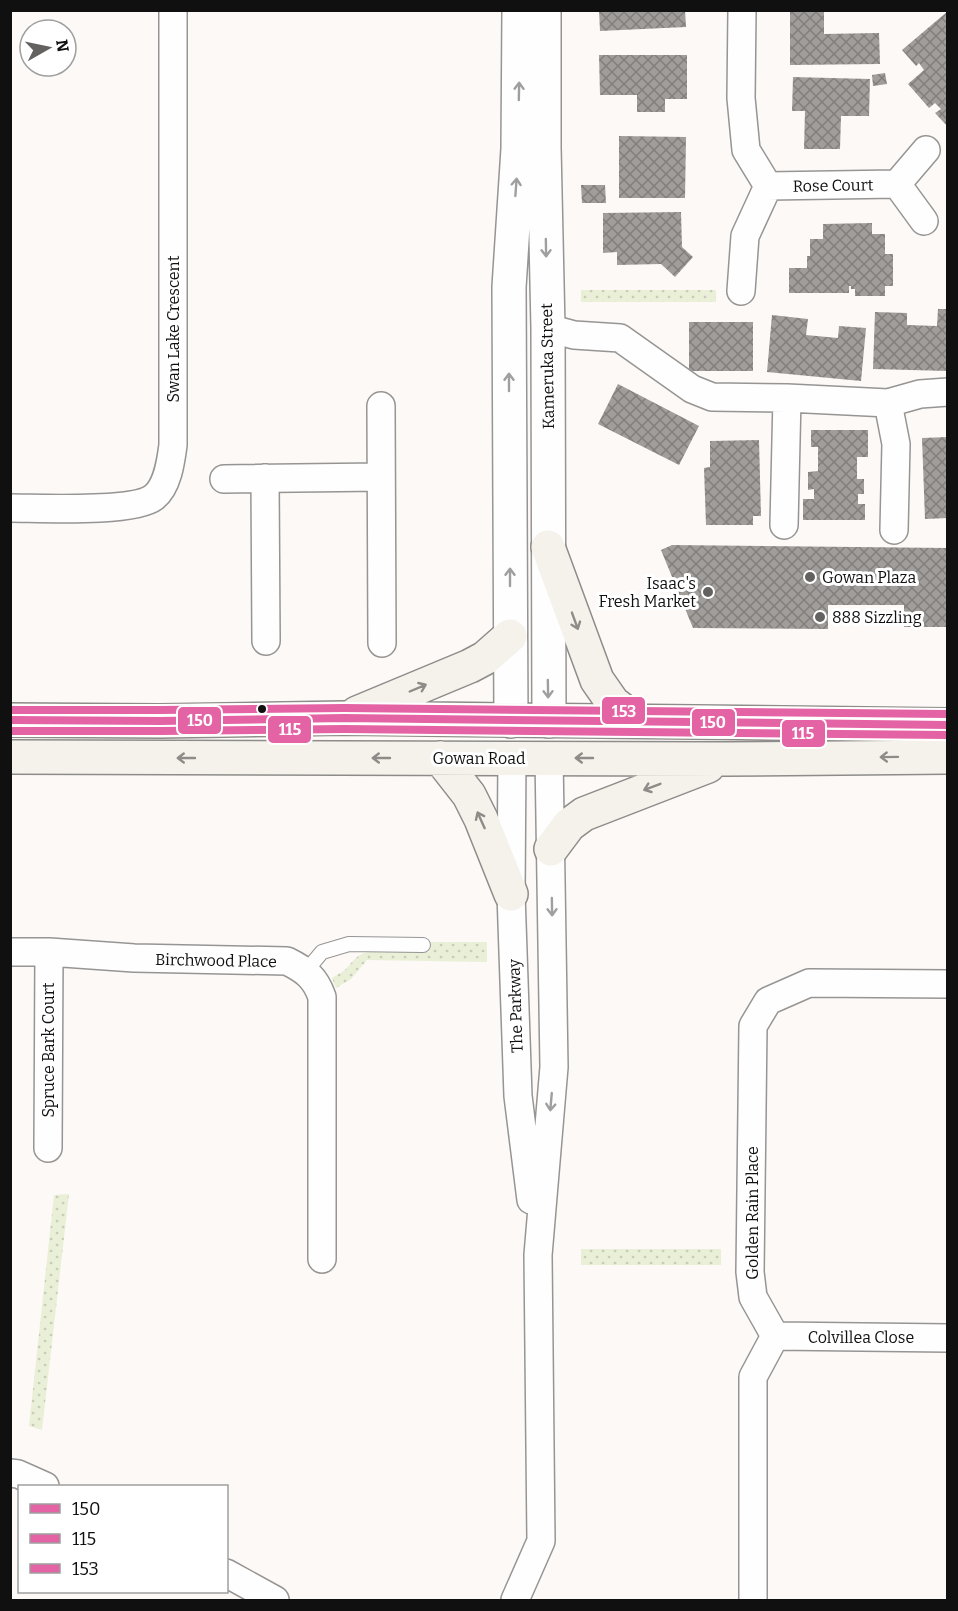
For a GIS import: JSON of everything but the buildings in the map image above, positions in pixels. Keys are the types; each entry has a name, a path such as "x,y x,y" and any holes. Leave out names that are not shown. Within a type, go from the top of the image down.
{"main road":[{"path":"548,547 597,680 613,703 637,721"},
{"path":"344,718 470,666 485,658 510,636"},
{"path":"10,720 160,721 344,718 948,725"},
{"path":"511,721 512,757"},
{"path":"549,721 549,758"},
{"name":"Gowan Road","path":"10,757 726,759 948,757"},
{"path":"440,758 473,803 511,894"},
{"path":"551,849 569,825 584,814 726,759"}],"street":[{"name":"Swan Lake Crescent","path":"10,508 124,507 154,497 169,475 173,445 173,10"},
{"name":"Kameruka Street","path":"519,10 518,149 509,287 509,327 528,475 548,547 549,721"},
{"name":"Kameruka Street","path":"511,721 510,636 528,475 548,328 544,159 544,10"},
{"path":"741,291 745,236 768,186 746,150 741,98 742,10"},
{"name":"Rose Court","path":"768,186 897,184 926,150"},
{"name":"Rose Court","path":"897,184 924,221"},
{"path":"509,327 548,328 574,335 620,338 692,389 712,397 888,403 920,394 948,392"},
{"path":"784,525 788,398"},
{"path":"888,403 896,444 894,530"},
{"path":"381,406 382,643"},
{"path":"224,478 381,477"},
{"path":"266,478 266,641"},
{"name":"The Parkway","path":"512,757 511,894 518,1096 538,1254"},
{"name":"The Parkway","path":"516,1600 541,1541 538,1254 554,1067 549,758"},
{"name":"Birchwood Place","path":"10,952 49,952 134,958 287,961 306,970"},
{"name":"Spruce Bark Court","path":"48,1148 49,952"},
{"path":"306,970 319,988 322,997 322,1259"},
{"name":"Golden Rain Place","path":"775,1336 753,1297 750,1272 753,1026 768,1001 809,983 948,984"},
{"path":"753,1600 753,1377 775,1336"},
{"name":"Colvillea Close","path":"775,1336 948,1338"},
{"path":"10,1473 18,1474 43,1485"},
{"path":"228,1575 275,1600"}],"lane":[{"path":"306,970 322,952 349,944 423,945"}],"green space":[{"path":"581,290 716,290 716,302 581,302"},
{"path":"429,942 487,942 487,962 367,960 351,979 336,988 332,978 345,970 360,955 368,952 429,952"},
{"path":"69,1194 42,1430 29,1426 54,1195"},
{"path":"581,1249 721,1249 721,1265 581,1265"}],"transit line":[{"name":"153","path":"10,710 344,708 948,714"},
{"name":"150","path":"10,720 160,721 344,718 948,725"},
{"name":"115","path":"10,731 344,729 948,735"}],"place":[{"name":"Gowan Plaza","path":"810,577"},
{"name":"Isaac's Fresh Market","path":"708,592"},
{"name":"888 Sizzling","path":"820,617"}]}
